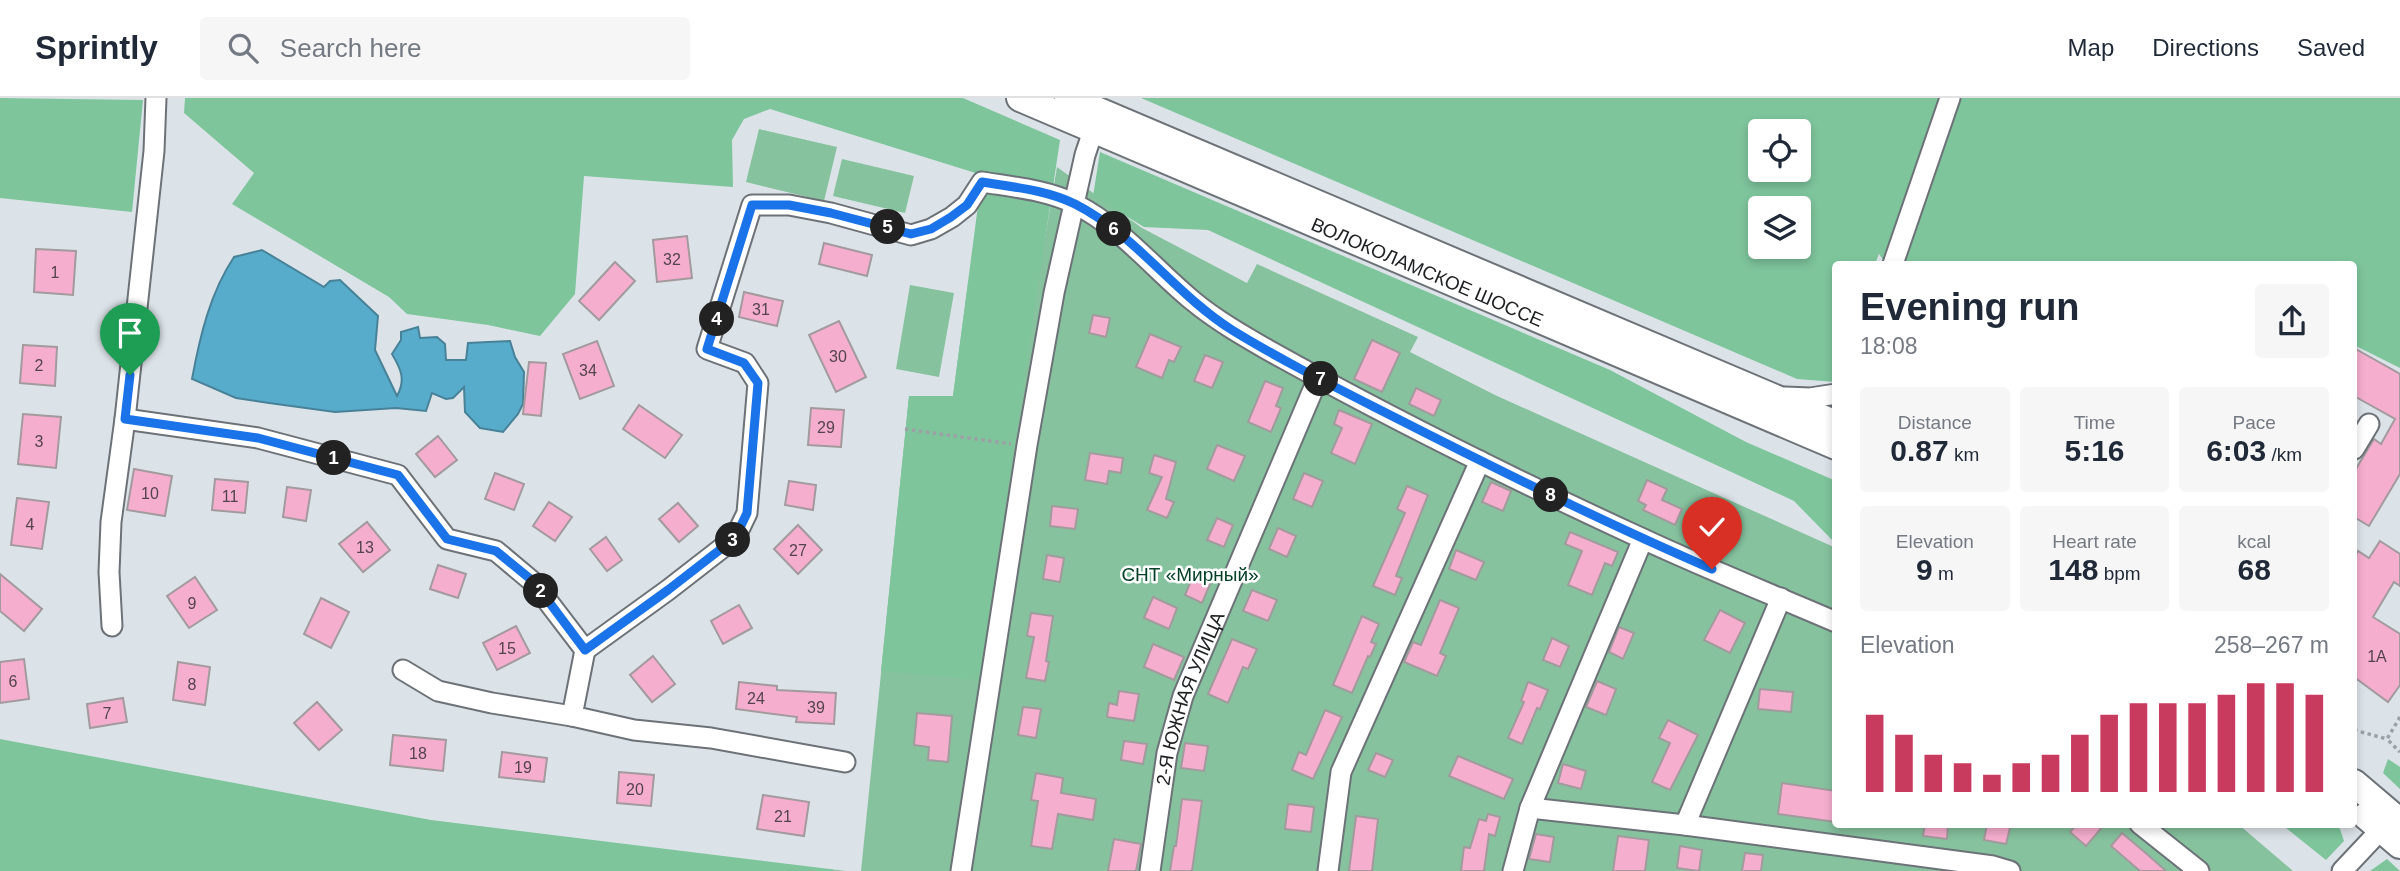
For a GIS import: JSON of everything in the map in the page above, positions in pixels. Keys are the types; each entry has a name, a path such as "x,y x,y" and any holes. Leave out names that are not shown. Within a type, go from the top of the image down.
{"main road":[{"name":"ВОЛОКОЛАМСКОЕ ШОССЕ","path":"1020,98 1096,121 1832,422"},
{"name":"ВОЛОКОЛАМСКОЕ ШОССЕ","path":"1068,98 1096,121 1832,444"},
{"path":"2357,786 2393,828"},
{"path":"2357,808 2393,828"}],"street":[{"path":"112,626 108,572 111,522 154,151 156,98"},
{"path":"1894,261 1950,98"},
{"path":"961,871 1027,445 1054,293 1073,203 1096,121"},
{"path":"572,716 585,650 735,538 747,513 758,383 744,363 707,349 752,205 789,205 911,234 931,229 951,217 967,205 982,182 1053,195 1073,203 1101,219 1133,244 1193,301 1231,329 1318,378 1480,461 1643,539 1832,620"},
{"name":"2-Я ЮЖНАЯ УЛИЦА","path":"1150,871 1167,753 1183,696 1318,378"},
{"path":"1769,396 1810,398 1832,395"},
{"path":"125,419 258,438 398,475 447,539 496,551 534,582 585,650"},
{"path":"2357,444 2369,424"},
{"path":"1328,871 1341,772 1480,461"},
{"path":"1513,871 1530,808 1643,539"},
{"path":"1685,825 1781,598"},
{"path":"402,670 438,691 492,703 635,730 710,738 845,762"},
{"path":"1530,808 1685,825 1993,866 2010,871"},
{"path":"2145,828 2199,871"},
{"path":"2342,871 2393,828"}],"path":[{"path":"905,429 1027,445"},
{"path":"2387,739 2400,717"},
{"path":"2357,731 2387,739 2400,752"}],"green space":[{"path":"0,98 143,100 132,212 0,198"},
{"path":"185,98 963,98 1060,140 979,680 881,671 909,396 953,396 982,175 770,109 744,119 732,140 733,187 584,176 575,294 540,336 488,325 407,314 389,297 232,204 254,173 184,113"},
{"path":"1141,98 2400,98 2400,368 2357,346 2357,261 1884,261 1879,254 1876,261 1832,261 1832,382 1797,379"},
{"path":"759,129 837,147 824,201 746,182"},
{"path":"1100,152 1610,370 1746,442 1832,479 1832,540 1794,501 1208,230 1144,227 1093,196"},
{"path":"842,159 914,176 905,213 833,196"},
{"name":"СНТ «Мирный»","path":"1057,167 1142,228 1247,283 1257,264 1418,337 1410,352 1495,395 1832,546 1832,828 2243,828 2293,871 861,871 909,396 953,396 968,284 1036,292"},
{"path":"910,285 954,293 939,377 896,369"},
{"path":"0,739 431,820 846,871 0,871"},
{"path":"2388,759 2400,767 2400,789 2383,773"},
{"path":"2286,828 2339,828 2344,841 2326,860"},
{"path":"2387,859 2400,871 2370,871"}],"water":[{"path":"262,250 324,287 330,281 340,280 378,316 375,350 397,396 401,375 392,354 401,340 401,332 418,327 420,338 437,337 445,344 446,360 466,360 468,343 510,341 524,372 523,404 518,414 503,432 480,428 465,412 464,387 453,398 446,399 432,393 426,411 396,408 335,412 236,398 192,379 207,315 218,285 234,257"}],"building":[{"path":"687,236 692,278 657,282 653,240"},
{"path":"824,243 872,255 867,276 819,264"},
{"path":"36,249 76,251 73,295 34,292"},
{"path":"615,262 635,281 599,320 579,301"},
{"path":"744,292 783,301 777,326 739,317"},
{"path":"1093,315 1110,318 1106,337 1089,333"},
{"path":"839,321 866,377 836,392 809,335"},
{"path":"1150,334 1181,347 1174,362 1169,360 1162,378 1136,367"},
{"path":"1372,340 1400,353 1382,392 1354,379"},
{"path":"597,341 614,386 580,399 563,354"},
{"path":"23,345 57,347 55,386 20,383"},
{"path":"2357,350 2400,374 2400,474 2369,526 2357,519 2357,467 2374,439 2381,444 2395,419 2357,398"},
{"path":"1205,355 1223,362 1212,388 1194,381"},
{"path":"529,362 546,363 541,416 523,414"},
{"path":"1265,381 1283,388 1276,406 1281,408 1271,432 1248,422"},
{"path":"1416,388 1441,400 1434,416 1409,404"},
{"path":"639,405 682,435 665,458 623,429"},
{"path":"811,408 844,410 841,447 808,445"},
{"path":"1339,410 1372,424 1355,464 1331,453 1342,428 1334,424"},
{"path":"23,414 61,417 56,468 18,464"},
{"path":"438,436 457,460 435,477 416,454"},
{"path":"1217,445 1245,456 1234,481 1207,469"},
{"path":"1090,453 1123,458 1121,473 1109,471 1107,484 1085,480"},
{"path":"1154,455 1176,462 1166,499 1174,502 1167,518 1147,510 1162,477 1149,473"},
{"path":"134,469 172,476 165,516 127,510"},
{"path":"495,473 524,484 514,510 485,499"},
{"path":"1304,473 1323,481 1312,507 1293,499"},
{"path":"215,479 248,482 245,513 212,510"},
{"path":"1647,480 1667,489 1662,500 1682,509 1675,525 1643,510 1646,505 1638,501"},
{"path":"789,481 816,485 813,510 785,505"},
{"path":"1491,482 1511,491 1503,511 1482,502"},
{"path":"1407,486 1428,495 1396,576 1402,578 1395,595 1373,586 1405,513 1397,509"},
{"path":"287,487 311,490 306,521 283,517"},
{"path":"17,498 49,502 42,549 11,545"},
{"path":"549,502 572,517 555,541 533,526"},
{"path":"678,503 698,526 679,542 659,519"},
{"path":"1052,506 1078,509 1075,529 1050,526"},
{"path":"1217,518 1233,525 1224,547 1207,540"},
{"path":"367,522 390,550 363,572 339,544"},
{"path":"798,525 822,550 798,574 774,549"},
{"path":"1278,528 1296,536 1287,557 1269,549"},
{"path":"1570,532 1618,552 1612,566 1605,563 1592,595 1568,585 1582,551 1565,544"},
{"path":"606,537 622,560 607,571 590,549"},
{"path":"2380,541 2400,554 2400,586 2394,582 2373,617 2400,634 2400,685 2388,702 2357,679 2357,553 2369,558"},
{"path":"1456,550 1484,562 1476,580 1449,569"},
{"path":"1047,555 1064,558 1060,582 1043,579"},
{"path":"438,565 466,574 458,598 430,589"},
{"path":"0,574 42,609 24,631 0,611"},
{"path":"1194,574 1211,582 1202,603 1185,595"},
{"path":"195,577 217,610 189,628 167,596"},
{"path":"1252,590 1277,600 1268,621 1243,611"},
{"path":"1153,597 1177,608 1169,629 1144,618"},
{"path":"321,598 349,612 331,648 304,634"},
{"path":"1440,600 1459,608 1440,653 1446,656 1437,676 1404,662 1413,642 1421,645"},
{"path":"739,605 752,628 723,644 711,621"},
{"path":"1720,610 1745,623 1730,653 1704,640"},
{"path":"1031,613 1053,616 1045,681 1026,678 1034,637 1027,636"},
{"path":"1362,616 1379,624 1371,642 1376,644 1352,693 1333,685"},
{"path":"516,626 530,653 497,670 483,643"},
{"path":"1619,627 1634,633 1623,659 1609,652"},
{"path":"1552,638 1569,646 1560,667 1543,660"},
{"path":"1232,639 1257,649 1248,669 1243,667 1228,703 1208,694"},
{"path":"1153,644 1184,657 1174,680 1144,667"},
{"path":"653,656 675,684 652,702 630,675"},
{"path":"24,659 29,699 0,703 0,662"},
{"path":"178,662 210,667 205,705 173,700"},
{"path":"1597,681 1616,689 1606,715 1586,707"},
{"path":"739,682 777,686 777,690 836,693 834,724 796,722 797,717 736,709"},
{"path":"1528,682 1548,690 1540,709 1537,708 1522,744 1508,738 1524,702 1521,701"},
{"path":"1760,689 1793,692 1791,712 1758,709"},
{"path":"1119,691 1139,694 1134,721 1107,717 1109,703 1117,705"},
{"path":"123,698 127,722 90,728 87,704"},
{"path":"317,702 342,730 319,750 294,723"},
{"path":"1023,707 1041,709 1036,738 1018,735"},
{"path":"1325,710 1342,717 1313,779 1292,770 1299,752 1306,755"},
{"path":"917,713 952,716 948,762 928,760 929,747 914,745"},
{"path":"1668,720 1698,735 1670,790 1652,782 1670,743 1659,738"},
{"path":"393,735 446,740 443,771 390,765"},
{"path":"1124,741 1147,744 1143,764 1121,760"},
{"path":"1185,743 1208,746 1204,771 1181,768"},
{"path":"502,752 547,758 544,782 499,777"},
{"path":"1376,753 1393,760 1385,777 1368,770"},
{"path":"1458,756 1513,779 1504,799 1449,776"},
{"path":"1563,764 1586,771 1581,789 1558,783"},
{"path":"619,772 654,775 651,806 617,803"},
{"path":"1036,773 1063,778 1061,793 1096,799 1093,820 1058,814 1052,849 1031,846 1038,801 1031,800"},
{"path":"1782,783 1832,790 1832,821 1778,814"},
{"path":"763,795 809,802 804,836 757,829"},
{"path":"1182,799 1202,801 1192,871 1170,871 1176,846"},
{"path":"1288,804 1314,807 1311,832 1285,829"},
{"path":"1488,814 1500,817 1495,836 1489,834 1484,871 1461,871 1464,847 1470,848 1479,819 1486,821"},
{"path":"1356,816 1378,819 1372,871 1349,871"},
{"path":"1924,828 1948,828 1947,839 1923,836"},
{"path":"1986,828 2010,828 2006,844 1984,840"},
{"path":"2074,828 2102,828 2086,846 2070,832"},
{"path":"2122,833 2166,871 2140,871 2111,846"},
{"path":"1536,834 1554,837 1550,862 1529,859"},
{"path":"1618,836 1649,840 1645,871 1613,871"},
{"path":"1114,839 1141,844 1136,871 1108,871"},
{"path":"1680,846 1702,850 1699,871 1677,868"},
{"path":"1745,853 1763,855 1761,871 1742,871"}],"route":[{"path":"130,375 125,419 258,438 398,475 447,539 496,551 534,582 585,650 735,538 747,513 758,383 744,363 707,349 752,205 789,205 911,234 931,229 951,217 967,205 982,182 1053,195 1073,203 1101,219 1133,244 1193,301 1231,329 1318,378 1480,461 1712,569"}]}
